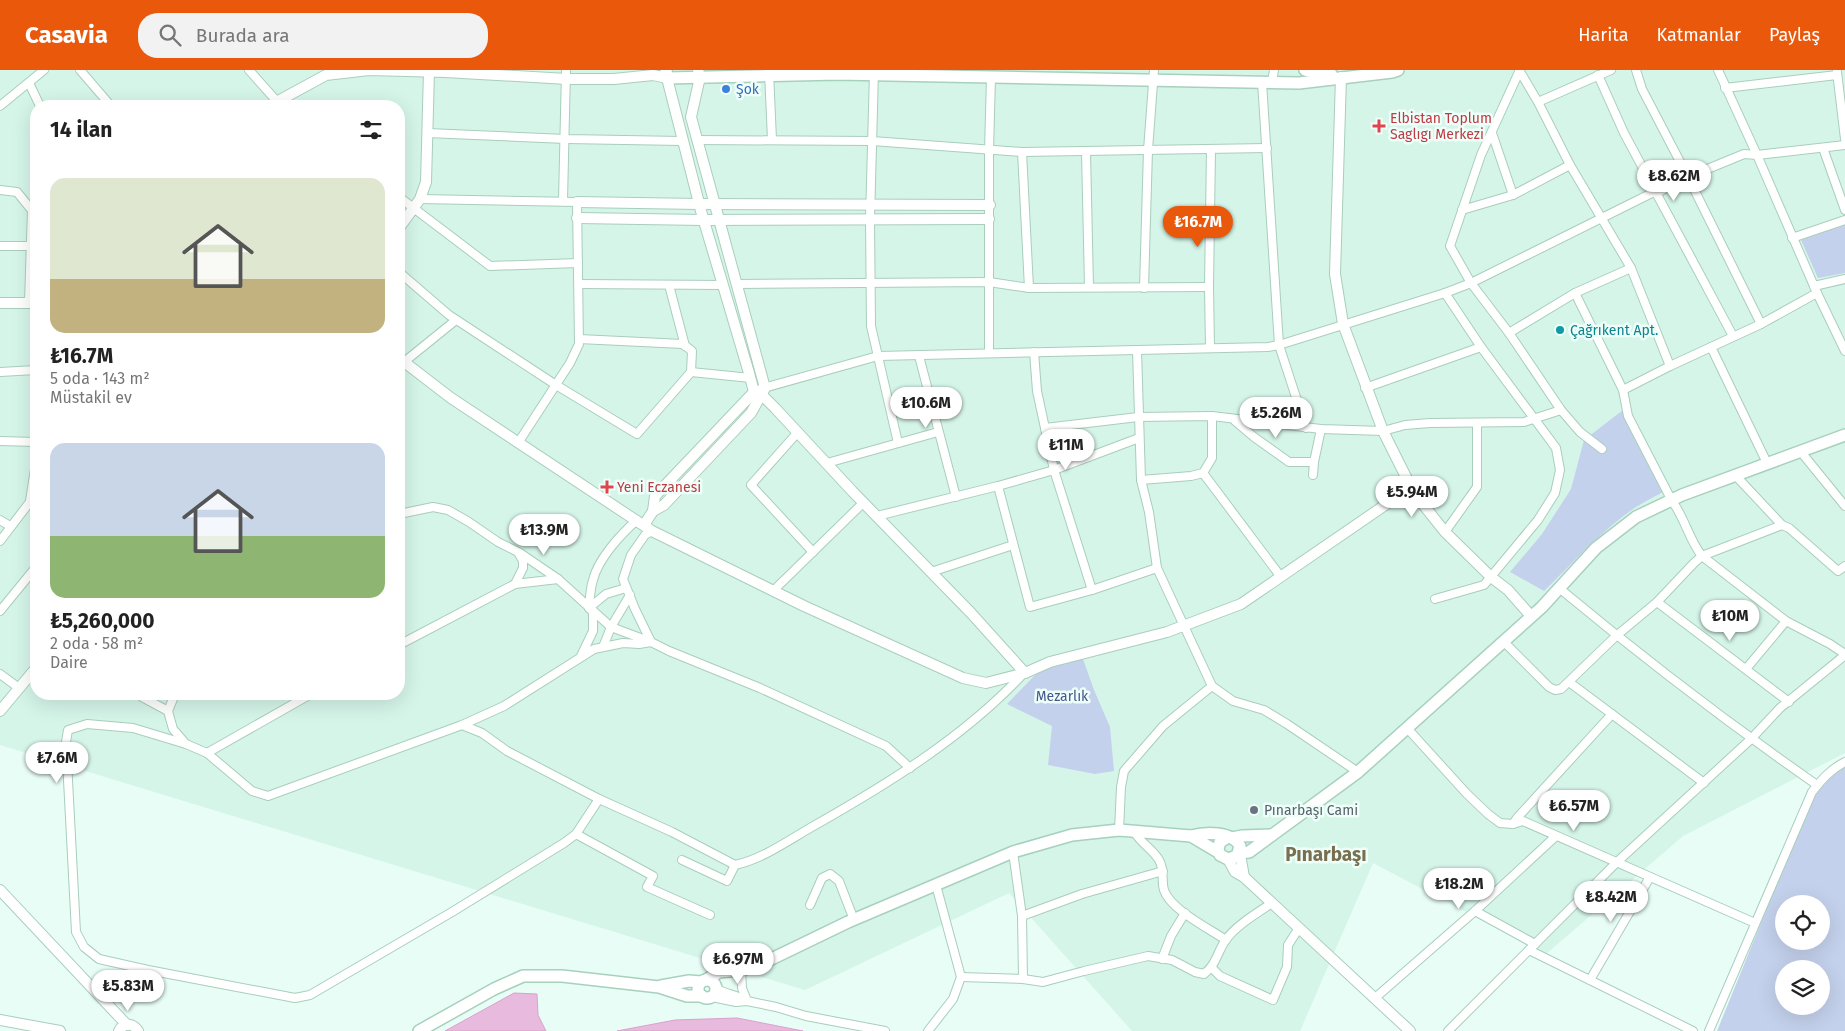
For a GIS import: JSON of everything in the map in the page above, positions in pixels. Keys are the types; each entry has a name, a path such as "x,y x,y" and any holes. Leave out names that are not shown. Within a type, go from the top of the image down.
{"main road":[{"path":"1305,70 1341,77"},
{"path":"667,74 874,73 991,77 1155,75 1299,83 1398,70"},
{"path":"1191,836 1218,852 1222,857 1249,852 1358,772 1531,616 1596,548 1636,517 1682,495 1845,435"},
{"path":"419,1031 494,989 523,976 562,976 659,987 689,981 709,988 741,970 761,964 854,920 1014,852 1072,835 1120,830 1191,836 1201,833 1224,834 1238,842 1235,856"},
{"path":"1218,852 1220,842 1230,838 1273,835"}],"street":[{"path":"0,106 44,70"},
{"path":"80,70 106,100"},
{"path":"249,70 272,100"},
{"path":"284,100 326,73 369,70 445,71 611,77 636,70"},
{"path":"1274,70 1267,82 1267,148 1279,345 1306,428"},
{"path":"1538,102 1611,70"},
{"path":"1636,70 1642,89 1761,324"},
{"path":"1718,70 1815,290 1845,351"},
{"path":"1519,71 1538,102 1570,165 1631,268 1670,366"},
{"path":"1519,71 1481,155 1450,246 1471,283 1509,333 1560,410 1580,432 1602,449"},
{"path":"405,219 420,199 426,182 429,72"},
{"path":"651,642 623,579 627,562 642,540 644,525 653,510 664,506 751,413 760,391 736,284 691,117 699,73"},
{"path":"768,73 772,140"},
{"path":"874,73 870,204 872,326 898,442"},
{"path":"1725,88 1837,73 1845,139"},
{"path":"566,75 614,80 667,74 699,204 751,378 760,391 863,503 996,640 1025,673"},
{"path":"563,201 566,139 566,75"},
{"path":"1144,288 1148,150 1155,75"},
{"path":"1598,75 1624,133 1733,336"},
{"path":"989,353 991,77"},
{"path":"1341,77 1335,274 1343,324 1365,388 1396,459 1413,490 1429,513 1445,532 1491,577 1508,590 1531,616"},
{"path":"28,83 37,100"},
{"path":"427,133 566,139 682,141"},
{"path":"1492,133 1513,195"},
{"path":"697,140 872,141 1022,152 1267,148"},
{"path":"760,391 878,356 1268,348 1446,293 1471,283 1652,193 1657,193 1688,177 1744,154 1757,155 1845,145"},
{"path":"1824,148 1845,210"},
{"path":"1210,348 1209,287 1212,149"},
{"path":"1022,152 1029,288"},
{"path":"1086,152 1089,287"},
{"path":"1462,210 1513,195 1570,165"},
{"path":"0,190 18,192 30,206"},
{"path":"420,199 699,204 990,205"},
{"path":"405,202 490,266 578,263"},
{"path":"518,442 556,386 579,344 577,202"},
{"path":"578,218 704,220 990,219"},
{"path":"1792,238 1845,220"},
{"path":"0,246 30,246"},
{"path":"1509,333 1575,293 1631,268"},
{"path":"405,277 456,320 556,386 637,434 691,372 692,351 683,344 579,340"},
{"path":"1623,390 1761,324 1815,290 1845,279"},
{"path":"736,284 989,282 1029,288 1209,287"},
{"path":"579,284 723,285"},
{"path":"669,285 685,346"},
{"path":"1435,599 1484,585 1538,520 1555,493 1560,470 1556,448 1481,347 1446,293"},
{"path":"1448,1031 1617,862 1751,739 1780,708 1845,654 1786,621 1702,556 1696,548 1680,512 1672,501 1628,416 1623,390 1575,293"},
{"path":"0,302 30,303"},
{"path":"405,357 456,320"},
{"path":"1365,388 1481,347"},
{"path":"1710,347 1767,463"},
{"path":"1137,350 1138,438 1141,480 1149,512 1157,568 1185,624 1212,686 1233,701 1264,710 1358,772"},
{"path":"1034,352 1037,391 1054,470 1092,590"},
{"path":"919,356 956,497"},
{"path":"405,363 451,398 644,525 804,606 963,678 986,683 1025,673 1050,662 1167,632 1241,604 1391,501 1406,484 1413,490"},
{"path":"0,372 30,370"},
{"path":"691,372 751,378"},
{"path":"1045,428 1138,417 1212,416 1306,428 1383,431 1405,425 1524,422 1560,410"},
{"path":"1141,480 1191,476 1203,473 1212,458 1212,416"},
{"path":"1235,420 1254,437 1290,462 1314,462"},
{"path":"1445,532 1477,487 1476,423"},
{"path":"1314,475 1314,462 1321,429"},
{"path":"798,432 751,485 813,552"},
{"path":"827,463 938,432"},
{"path":"876,516 956,497 1054,470 1138,438"},
{"path":"0,440 30,442"},
{"path":"1800,452 1845,506"},
{"path":"1396,459 1400,500 1406,501 1429,513"},
{"path":"1203,473 1281,577"},
{"path":"1736,475 1782,525 1789,528 1838,571 1845,566"},
{"path":"998,486 1030,607 1092,590 1157,568"},
{"path":"1406,501 1412,498 1413,490"},
{"path":"0,541 30,501"},
{"path":"773,591 863,503"},
{"path":"405,513 433,507 448,510 498,542 518,552 571,589 593,612 593,631 580,658"},
{"path":"0,520 10,526"},
{"path":"589,608 593,580 600,566 626,530 644,525"},
{"path":"1503,641 1549,687 1555,690 1561,689 1616,636 1657,602 1702,556 1782,525"},
{"path":"931,572 1013,545"},
{"path":"515,584 523,568 523,561 518,552"},
{"path":"0,611 30,574"},
{"path":"405,642 515,584 558,579"},
{"path":"1559,588 1616,636 1751,739 1817,785"},
{"path":"589,608 606,594 628,591"},
{"path":"603,647 628,591"},
{"path":"1657,602 1789,702"},
{"path":"589,608 611,627 760,688 886,746 910,768"},
{"path":"1746,669 1786,621"},
{"path":"599,799 576,834 452,912 310,996 294,998 99,959 84,947 76,932 66,742 68,730 87,724 133,728 186,744 206,753 252,792 268,796 462,725 504,706 594,649 623,643 639,644 651,642"},
{"path":"462,725 482,733 507,751 599,799 672,832 734,865 751,861 910,768 980,716 1025,673"},
{"path":"0,674 19,688"},
{"path":"0,711 30,675"},
{"path":"1568,682 1704,783"},
{"path":"1120,830 1121,787 1124,771 1163,726 1212,686"},
{"path":"148,700 168,711"},
{"path":"173,700 168,711 173,730 186,744"},
{"path":"206,753 301,700"},
{"path":"1513,824 1612,714"},
{"path":"1407,728 1467,794 1500,823 1513,824 1523,821 1755,923"},
{"path":"1709,1031 1812,792 1834,768 1845,762"},
{"path":"1134,832 1138,840 1149,848 1159,860 1164,871 1164,889 1172,904 1226,940"},
{"path":"576,834 653,876 647,887 710,915"},
{"path":"1375,998 1556,836"},
{"path":"1014,852 1022,916 1023,979"},
{"path":"1235,856 1235,872 1244,877 1410,1031"},
{"path":"682,860 727,881 734,865"},
{"path":"1022,916 1082,894 1164,871"},
{"path":"810,905 822,878 830,874 839,881 854,920"},
{"path":"1590,980 1650,877"},
{"path":"928,1031 953,999 961,977 936,885"},
{"path":"0,890 123,1028 133,1025 138,1030"},
{"path":"961,977 1023,979 1043,982 1084,970 1148,956 1172,960 1195,972 1204,974 1212,968 1226,940 1249,918 1272,903"},
{"path":"1475,910 1532,947 1590,980 1693,1031"},
{"path":"1162,959 1171,936 1185,913"},
{"path":"1212,968 1220,976 1273,1000 1287,967 1288,945 1299,928"},
{"path":"741,970 742,988 747,1001"},
{"path":"709,988 736,1002 747,1001 806,1016 885,1031"},
{"path":"0,1020 32,1028 60,1031"}],"shaded area":[{"path":"0,70 1845,70 1845,753 1683,836 1546,954 1373,863 1300,1031 1132,1031 1009,893 805,990 0,745"},
{"path":"514,993 537,994 538,1015 546,1031 445,1031"},
{"path":"737,1018 803,1031 617,1031 675,1020"}],"green space":[{"path":"1845,224 1845,273 1818,278 1801,240"},
{"path":"1623,410 1667,490 1624,516 1588,547 1544,591 1510,572 1542,534 1571,489 1584,440"},
{"name":"Mezarlık","path":"1083,659 1110,727 1114,771 1095,774 1048,765 1052,726 1007,704 1034,676 1052,665"},
{"path":"1845,766 1845,1031 1717,1031 1807,810 1814,797 1832,774"}],"place":[{"name":"Şok","path":"726,89"},
{"name":"Elbistan Toplum Saglıgı Merkezi","path":"1379,126"},
{"name":"Çağrıkent Apt.","path":"1560,330"},
{"name":"Yeni Eczanesi","path":"607,487"},
{"name":"Pınarbaşı Cami","path":"1254,810"}],"district":[{"name":"Pınarbaşı","path":"1326,854"}]}
